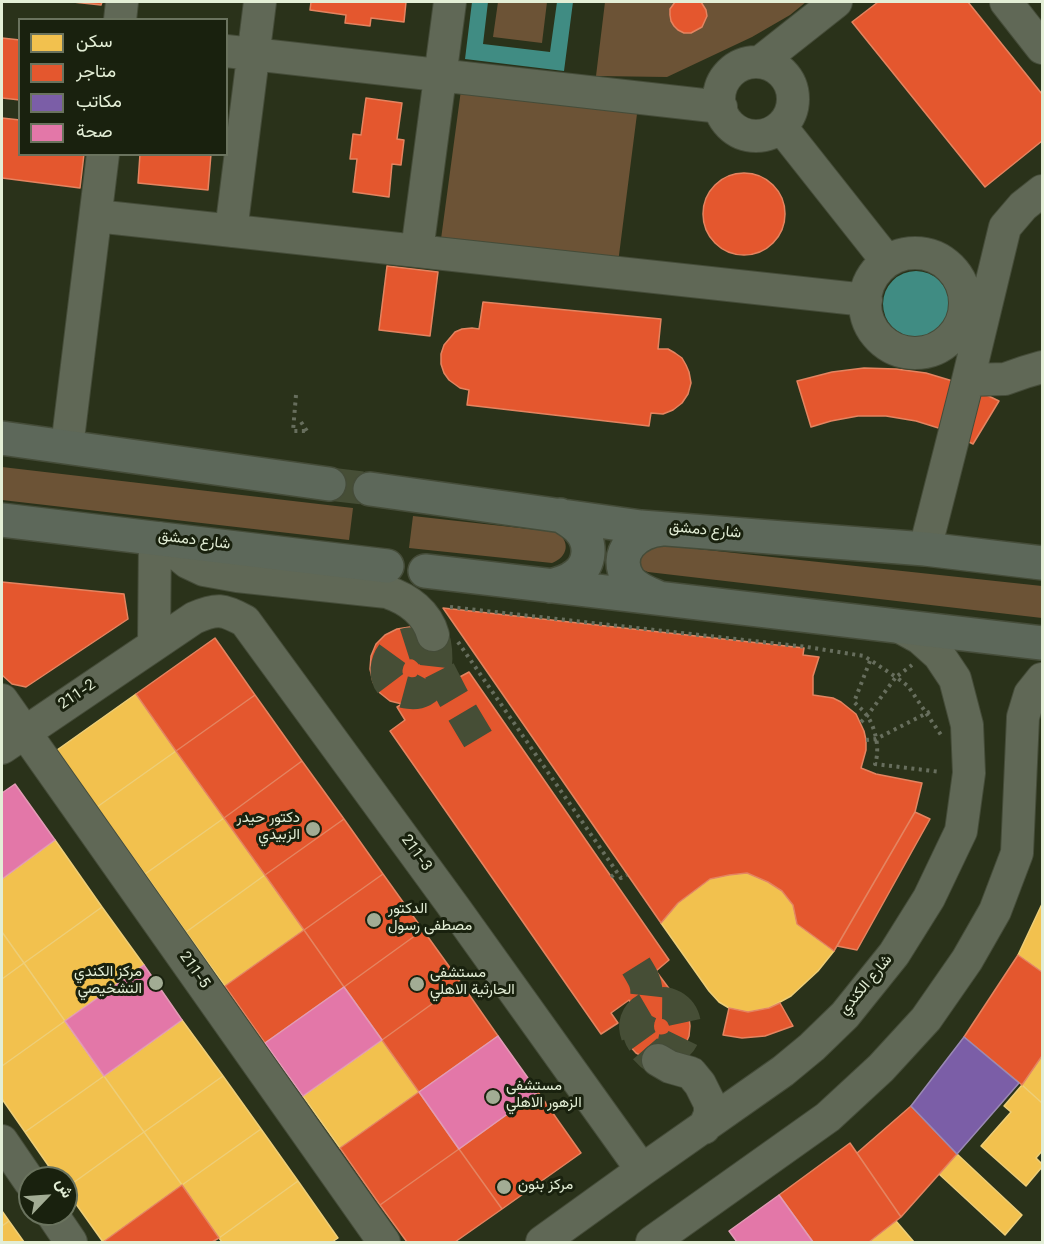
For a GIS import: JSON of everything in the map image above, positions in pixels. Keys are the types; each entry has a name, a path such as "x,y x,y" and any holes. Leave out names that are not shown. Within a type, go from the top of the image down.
{"main road":[{"path":"2,438 329,484"},
{"name":"شارع دمشق","path":"370,489 663,529 924,549 1042,563"},
{"path":"550,586 575,577 585,565 588,553 587,541 581,531 560,515"},
{"name":"شارع دمشق","path":"2,520 387,566"},
{"path":"663,529 651,530 638,536 630,544 624,562 626,573 634,585 664,599"},
{"path":"425,571 1042,643"}],"street":[{"path":"120,18 122,2"},
{"path":"231,231 240,52 260,2"},
{"path":"417,251 450,2"},
{"path":"759,62 836,2"},
{"path":"1006,2 1042,48"},
{"path":"240,52 721,107"},
{"path":"759,62 771,65 782,72 793,93 793,106 789,117 781,127 759,136 747,135 736,130 721,111 719,99 721,87 727,76 742,65 759,62"},
{"path":"781,127 887,261"},
{"path":"67,447 103,156"},
{"path":"924,549 1005,227 1023,206 1042,191"},
{"path":"96,216 866,300"},
{"path":"927,254 940,260 951,269 961,284 965,301 962,318 955,334 942,345 926,352 909,353 892,348 878,337 868,323 865,306 867,288 874,273 887,261 900,255 927,254"},
{"path":"968,380 1005,379 1042,367"},
{"path":"156,538 187,562 204,570 237,576 387,592 399,596 415,607 427,620 442,624"},
{"path":"154,644 156,538"},
{"name":"211-3","path":"154,644 204,613 218,610 245,621 642,1170"},
{"name":"شارع الكندي","path":"542,1242 566,1233 642,1170 783,1071 812,1047 845,1015 894,954 929,898 962,831 969,772 967,725 955,679 939,655 920,638 898,626"},
{"name":"211-2","path":"13,740 154,644"},
{"path":"652,1242 687,1233 828,1117 881,1068 926,1019 967,960 1030,855 1023,717 1030,694 1042,679"},
{"name":"211-5","path":"2,700 13,740 384,1242"},
{"path":"658,1060 670,1067 690,1073 700,1084 710,1104 710,1114 704,1128"},
{"path":"2,1141 19,1166"},
{"path":"60,1226 71,1242"}],"path":[{"path":"296,395 294,431 307,431 301,422"},
{"path":"442,624 807,647 864,656 908,686 928,712 943,738"},
{"path":"442,624 504,708 617,873 621,878 627,875"},
{"path":"870,661 854,702 867,716 873,729 876,739 875,764 946,772"},
{"path":"861,722 896,677 912,665 917,672"},
{"path":"504,708 509,704"},
{"path":"866,740 876,739 928,712"},
{"path":"611,877 617,873"}],"shaded area":[{"path":"498,2 547,2 542,43 493,37"},
{"path":"605,2 806,2 790,15 752,37 667,77 596,76"},
{"path":"461,90 637,114 618,263 441,239"},
{"path":"2,467 353,508 349,540 2,500"},
{"path":"413,516 556,532 564,540 566,549 561,557 552,563 409,548"},
{"path":"651,544 1042,586 1042,618 648,572 641,569 637,555"}],"water":[{"path":"472,2 488,2 483,44 550,52 557,2 573,2 564,71 465,59"},
{"path":"916,271 928,274 939,281 946,292 949,304 946,316 939,327 928,334 916,337 904,334 893,327 886,316 883,304 886,292 893,281 904,274"}],"building: سكن":[{"path":"136,694 176,751 97,807 57,750"},
{"path":"176,751 224,818 145,874 97,807"},
{"path":"224,818 265,875 186,932 145,874"},
{"path":"55,840 102,907 24,963 2,932 2,879"},
{"path":"747,873 782,891 793,905 797,924 834,951 818,971 791,996 769,1008 748,1012 729,1008 719,1002 661,923 678,903 710,879"},
{"path":"265,875 304,930 225,986 186,932"},
{"path":"1042,904 1042,972 1018,955"},
{"path":"102,907 144,965 65,1021 24,963"},
{"path":"2,932 24,963 2,979"},
{"path":"24,963 65,1021 2,1066 2,979"},
{"path":"182,1020 223,1076 144,1132 104,1076"},
{"path":"65,1021 104,1076 25,1132 2,1099 2,1066"},
{"path":"382,1040 419,1092 340,1148 303,1096"},
{"path":"1042,1056 1042,1103 1022,1085"},
{"path":"104,1076 144,1132 78,1179 78,1166 49,1166 25,1132"},
{"path":"223,1076 261,1129 182,1185 144,1132"},
{"path":"1022,1085 1042,1103 1042,1151 1036,1158 1042,1167 1026,1186 981,1146 1011,1112 1004,1106"},
{"path":"261,1129 298,1181 219,1238 182,1185"},
{"path":"144,1132 182,1185 103,1242 78,1207 78,1179"},
{"path":"957,1154 1022,1215 1005,1235 939,1174"},
{"path":"298,1181 338,1238 332,1242 222,1242 219,1238"},
{"path":"2,1211 9,1221 2,1226"},
{"path":"9,1221 24,1242 2,1242 2,1226"},
{"path":"896,1221 914,1242 869,1242"}],"building: متاجر":[{"path":"73,2 102,2 101,5"},
{"path":"311,2 406,2 404,22 371,18 370,26 345,23 346,15 310,10"},
{"path":"675,2 701,2 707,16 702,27 691,33 678,30 671,21 670,15 670,9"},
{"path":"878,2 968,2 1042,94 1042,141 985,187 852,22"},
{"path":"2,38 18,40 18,100 2,98"},
{"path":"366,98 402,103 397,139 404,140 401,165 392,164 389,197 353,192 357,159 350,159 353,134 361,135"},
{"path":"2,118 18,120 18,156 84,156 80,188 2,178"},
{"path":"140,156 211,156 208,190 138,183"},
{"path":"744,173 760,176 773,185 782,198 785,214 782,230 773,243 760,252 744,255 728,252 715,243 706,230 703,214 706,198 715,185 728,176"},
{"path":"387,266 438,272 430,336 379,330"},
{"path":"483,302 661,319 658,349 668,349 682,358 689,372 691,383 688,394 673,410 663,414 651,413 649,426 467,405 469,390 460,388 449,380 441,364 441,354 444,345 455,332 462,329 479,329"},
{"path":"864,368 926,373 966,385 999,401 973,444 945,430 916,421 886,416 858,416 811,427 797,381 832,372"},
{"path":"2,582 124,594 128,619 26,687 12,684 2,675"},
{"path":"443,608 804,648 803,655 819,657 813,676 813,695 833,698 856,714 866,740 861,768 876,774 922,783 915,812 834,951 797,924 793,905 782,891 747,873 710,879 678,903 661,923"},
{"path":"410,627 423,629 443,645 448,664 456,679 469,672 669,960 656,971 685,1010 690,1026 685,1045 677,1054 646,1058 636,1053 628,1044 623,1034 623,1016 631,1003 629,1000 611,1013 618,1023 601,1034 390,731 405,720 397,707 402,704 390,701 380,693 373,682 370,669 371,656 376,644 385,635 397,629"},
{"path":"215,638 255,695 176,751 136,694"},
{"path":"255,695 302,761 224,818 176,751"},
{"path":"302,761 344,819 265,875 224,818"},
{"path":"915,812 930,819 857,950 837,946"},
{"path":"344,819 383,874 304,930 265,875"},
{"path":"383,874 423,930 344,987 304,930"},
{"path":"304,930 344,987 265,1043 225,986"},
{"path":"423,930 461,983 382,1040 344,987"},
{"path":"1018,955 1042,972 1042,1056 1022,1085 964,1037"},
{"path":"461,983 498,1036 419,1092 382,1040"},
{"path":"780,1003 793,1026 765,1036 742,1038 723,1035 729,1008 748,1012 769,1008"},
{"path":"419,1092 459,1149 380,1205 340,1148"},
{"path":"538,1092 581,1153 502,1209 459,1149"},
{"path":"911,1106 957,1154 901,1217 857,1153"},
{"path":"850,1143 901,1217 869,1242 813,1242 779,1195"},
{"path":"459,1149 502,1209 455,1242 407,1242 380,1205"},
{"path":"182,1185 219,1238 212,1242 103,1242"}],"building: مكاتب":[{"path":"964,1037 1019,1083 957,1154 911,1106"}],"building: صحة":[{"path":"15,784 55,840 2,879 2,793"},
{"path":"144,965 182,1020 104,1076 65,1021"},
{"path":"344,987 382,1040 303,1096 265,1043"},
{"path":"498,1036 538,1092 459,1149 419,1092"},
{"path":"779,1195 813,1242 737,1242 729,1231"}],"tunnel":[{"path":"329,484 370,489"},
{"path":"433,635 436,653 436,663 435,673 427,688 409,693 395,688 388,679 387,668 390,657 397,648 407,644 419,645 431,654 453,697 478,739"},
{"path":"636,966 644,981 646,991 645,1002 643,1009 641,1013 640,1015 639,1017 638,1026 640,1037 646,1045 654,1049 672,1048 684,1035 685,1024 678,1010 665,1003 651,1006 642,1012 637,1018 635,1025 639,1041 658,1060"}],"place":[{"name":"دكتور حيدر الزبيدي","path":"313,829"},
{"name":"الدكتور مصطفى رسول","path":"374,920"},
{"name":"مركز الكندي التشخيصي","path":"156,983"},
{"name":"مستشفى الحارثية الاهلي","path":"417,984"},
{"name":"مستشفى الزهور الاهلي","path":"493,1097"},
{"name":"مركز بنون","path":"504,1187"}]}
